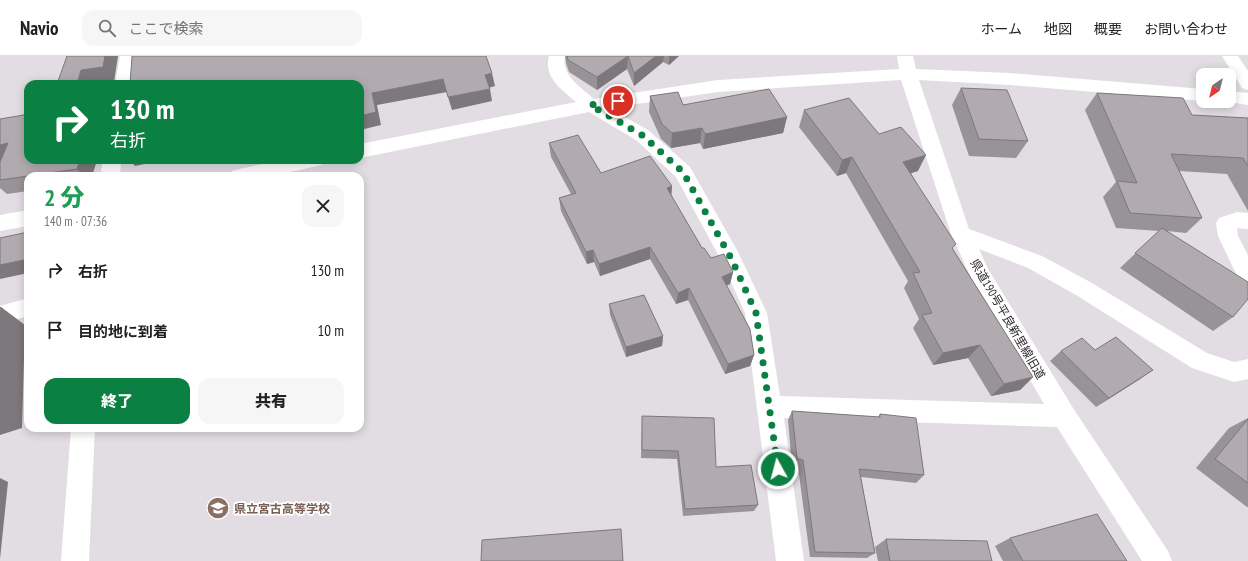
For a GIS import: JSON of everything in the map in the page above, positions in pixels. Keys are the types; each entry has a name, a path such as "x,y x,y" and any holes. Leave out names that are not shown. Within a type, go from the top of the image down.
{"street":[{"path":"125,80 128,56"},
{"path":"557,56 555,64 560,78 590,105 642,135 683,172 731,258 756,313 790,561"},
{"path":"1230,56 1248,84"},
{"path":"364,150 590,105 718,86 907,65 1010,79 1196,94"},
{"name":"県道190号平良新里線旧道","path":"907,65 961,234 980,274 1064,416 1158,561"},
{"path":"1236,98 1248,99"},
{"path":"258,172 296,164"},
{"path":"0,223 24,219"},
{"path":"1248,221 1237,220 1226,223 1228,236 1248,276"},
{"path":"961,234 1035,262 1084,289 1200,361 1234,372 1248,369"},
{"path":"0,315 24,308"},
{"path":"770,407 1064,416"},
{"path":"75,561 83,432"}],"building":[{"path":"67,56 105,56 103,67 81,70 78,80 58,80"},
{"path":"132,56 486,56 492,73 485,75 490,89 448,97 443,79 372,93 376,112 364,115 364,80 130,80"},
{"path":"567,56 628,56 597,77 568,60"},
{"path":"628,56 656,56 634,73"},
{"path":"961,88 1007,90 1028,141 979,139"},
{"path":"769,89 787,117 705,134 702,128 672,133 662,124 650,96 678,92 683,105"},
{"path":"1097,93 1183,98 1192,115 1248,118 1248,166 1243,158 1171,154 1202,218 1130,213 1117,181 1137,183"},
{"path":"849,98 879,134 901,127 926,155 903,162 956,244 952,248 1033,377 1004,384 980,345 943,353 922,315 932,313 913,273 920,272 852,157 842,160 804,110"},
{"path":"24,115 24,164 79,164 77,169 56,172 24,172 24,177 0,180 0,162 8,143 0,145 0,119"},
{"path":"578,135 601,173 650,156 672,186 667,188 702,248 704,248 711,258 724,254 733,272 722,277 750,329 754,355 728,364 689,288 678,293 650,247 599,264 593,250 586,252 559,198 576,193 549,143"},
{"path":"1162,228 1248,282 1248,299 1233,317 1135,253"},
{"path":"24,233 24,260 0,265 0,238"},
{"path":"644,295 663,336 626,347 609,304"},
{"path":"1116,337 1153,370 1109,398 1061,351 1082,338 1095,350"},
{"path":"792,411 880,417 880,414 916,418 924,475 859,469 875,553 815,552 803,460 797,459"},
{"path":"642,416 714,418 716,467 751,465 758,505 685,509 678,451 642,450"},
{"path":"1248,419 1248,483 1215,459"},
{"path":"1097,514 1127,561 1023,561 1010,538"},
{"path":"621,529 623,561 481,561 482,540"},
{"path":"886,539 987,541 992,561 890,561"}],"place":[{"name":"県立宮古高等学校","path":"218,508"}],"route":[{"path":"618,101 590,105 642,135 683,172 731,258 756,313 778,469"}]}
